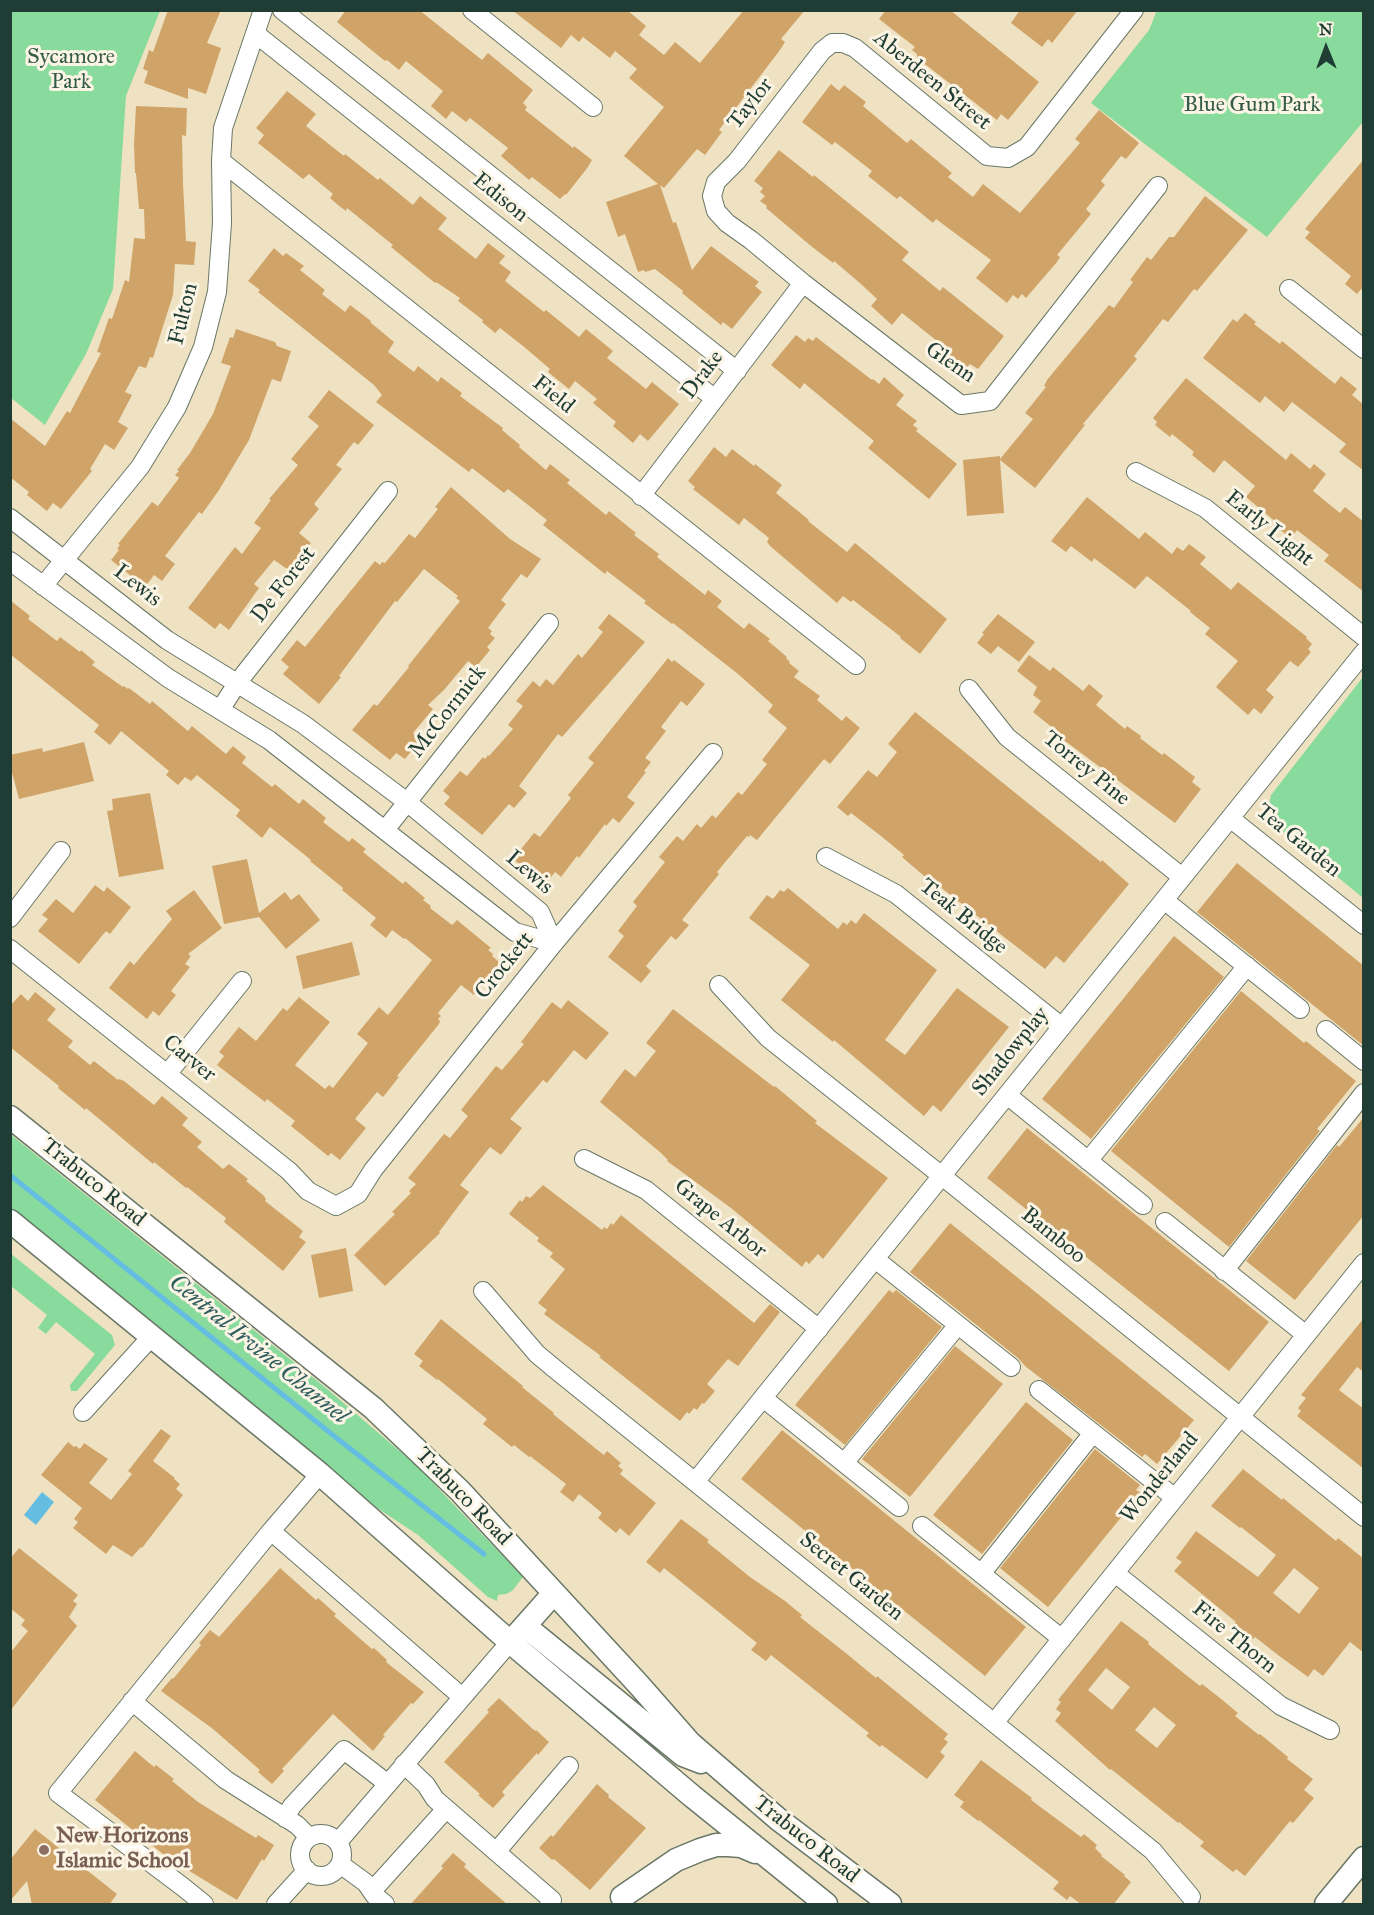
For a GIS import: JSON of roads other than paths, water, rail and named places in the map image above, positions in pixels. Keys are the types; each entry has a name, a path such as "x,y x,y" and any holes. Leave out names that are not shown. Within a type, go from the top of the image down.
{"main road":[{"name":"Trabuco Road","path":"10,1117 373,1408 460,1491 690,1743 778,1819 890,1905"},
{"name":"Trabuco Road","path":"10,1221 518,1634 765,1856 826,1905"},
{"path":"554,1593 518,1634 682,1755 718,1769"},
{"path":"623,1902 676,1860 700,1850 716,1845 741,1846 765,1856"},
{"path":"1326,1905 1364,1858"}],"street":[{"name":"Fulton","path":"43,586 140,467 177,407 202,347 216,292 222,223 221,162 224,128 234,92 263,10"},
{"name":"Edison","path":"282,10 736,371"},
{"path":"472,10 593,107"},
{"name":"Aberdeen Street","path":"832,43 843,43 855,48 987,156 1008,158 1027,147 1134,10"},
{"name":"Edison","path":"256,34 715,399"},
{"name":"Taylor","path":"712,196 716,182 737,161 822,51 832,43"},
{"name":"Field","path":"221,162 856,665"},
{"name":"Glenn","path":"712,196 716,211 727,223 961,405 990,401 1158,186"},
{"name":"Drake","path":"641,496 803,284"},
{"path":"1289,289 1364,349"},
{"name":"Early Light","path":"1136,472 1205,508 1364,637"},
{"name":"De Forest","path":"220,710 238,682 388,491"},
{"name":"Lewis","path":"10,518 167,640 303,724 407,802 540,912 554,943"},
{"path":"10,561 168,678 269,740 515,933 554,943"},
{"name":"McCormick","path":"385,830 549,623"},
{"name":"Shadowplay","path":"695,1482 1364,652"},
{"name":"Torrey Pine","path":"969,689 1007,737 1182,877"},
{"name":"Crockett","path":"336,1206 358,1194 373,1170 554,943 712,753"},
{"name":"Tea Garden","path":"1230,818 1364,925"},
{"path":"10,918 61,851"},
{"name":"Teak Bridge","path":"826,857 896,894 1062,1027"},
{"path":"1164,900 1300,1009"},
{"name":"Carver","path":"10,949 289,1171 308,1191 336,1206"},
{"path":"1088,1161 1247,966"},
{"path":"168,1073 242,981"},
{"name":"Bamboo","path":"719,985 768,1038 1364,1517"},
{"path":"1326,1030 1364,1060"},
{"path":"1224,1270 1364,1093"},
{"path":"1007,1095 1143,1205"},
{"name":"Grape Arbor","path":"584,1158 646,1190 819,1329"},
{"path":"1165,1222 1306,1335"},
{"path":"875,1259 1011,1367"},
{"name":"Wonderland","path":"994,1723 1362,1267"},
{"name":"Secret Garden","path":"483,1291 537,1353 1153,1851 1191,1897"},
{"path":"844,1463 958,1325"},
{"path":"82,1412 152,1335"},
{"path":"1039,1389 1175,1498"},
{"path":"763,1398 898,1507"},
{"path":"981,1574 1093,1433"},
{"path":"204,1905 58,1793 320,1474"},
{"path":"922,1526 1062,1640"},
{"path":"271,1531 462,1697"},
{"name":"Fire Thorn","path":"1115,1573 1281,1706 1330,1730"},
{"path":"338,1842 518,1634"},
{"path":"132,1701 226,1780 297,1825 309,1837"},
{"path":"285,1818 292,1806 344,1750 388,1784"},
{"path":"404,1764 426,1785 435,1799 552,1900 549,1905"},
{"path":"496,1852 569,1766"},
{"path":"372,1891 446,1809"},
{"path":"325,1834 338,1842 342,1851 340,1864 335,1870 326,1875 315,1875 303,1865 300,1855 302,1845 309,1837 325,1834"},
{"path":"340,1864 366,1884 385,1905"},
{"path":"276,1905 307,1870"}],"water":[{"path":"42,1492 54,1502 36,1525 24,1515"}],"waterway":[{"name":"Central Irvine Channel","path":"10,1175 484,1554"}],"place":[{"name":"New Horizons Islamic School","path":"44,1850"}],"park label":[{"name":"Sycamore Park","path":"71,70"},
{"name":"Blue Gum Park","path":"1252,106"}]}
